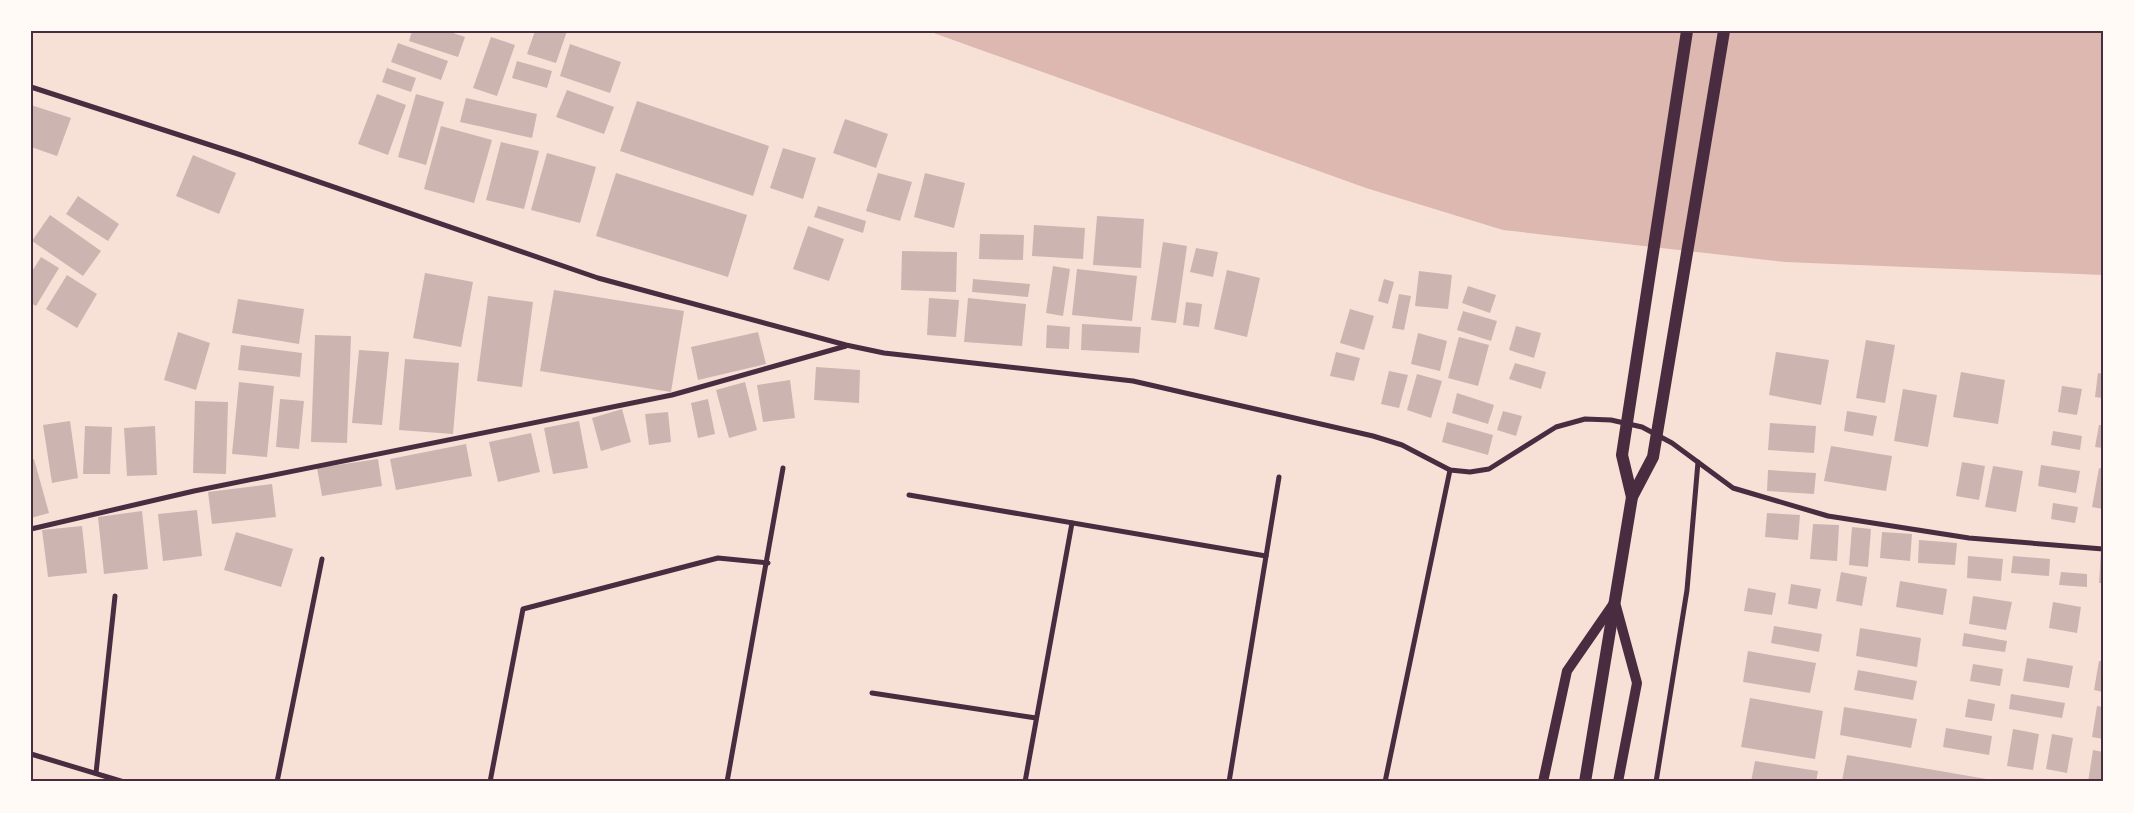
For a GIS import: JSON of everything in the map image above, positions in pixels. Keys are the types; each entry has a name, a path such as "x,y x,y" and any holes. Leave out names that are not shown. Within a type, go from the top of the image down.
{"main road":[{"path":"1632,497 1622,455 1687,31"},
{"path":"1585,782 1632,497 1653,457 1724,31"},
{"path":"1543,782 1567,671 1615,602"},
{"path":"1615,602 1637,683 1618,782"}],"street":[{"path":"31,87 238,154 598,278 846,346 884,353 1133,381 1373,436 1402,445 1450,470 1470,472 1489,469 1556,427 1585,419 1611,420 1642,427 1672,443 1732,488 1828,516 1969,538 2103,549"},
{"path":"31,529 194,491 672,395 846,346"},
{"path":"1656,782 1687,590 1698,462"},
{"path":"727,782 768,563 783,468"},
{"path":"1385,782 1450,470"},
{"path":"1229,782 1279,477"},
{"path":"909,495 1266,556"},
{"path":"1025,782 1072,523"},
{"path":"490,782 523,609 718,558 768,563"},
{"path":"277,782 322,559"},
{"path":"96,773 115,596"},
{"path":"872,693 1036,718"},
{"path":"31,754 124,782"}],"shaded area":[{"path":"928,31 2103,31 2103,275 1785,262 1503,230 1366,188"}],"building":[{"path":"412,31 447,31 465,37 458,57 409,41"},
{"path":"535,31 567,31 556,63 527,54"},
{"path":"491,37 515,45 497,96 473,88"},
{"path":"398,43 448,61 441,80 391,62"},
{"path":"570,44 621,62 610,93 560,76"},
{"path":"517,61 552,71 547,88 512,78"},
{"path":"387,68 416,78 411,92 382,82"},
{"path":"567,90 614,107 604,134 556,117"},
{"path":"377,94 406,105 388,155 358,144"},
{"path":"416,94 444,102 426,165 398,157"},
{"path":"466,98 537,114 532,138 460,122"},
{"path":"637,101 769,146 753,196 620,151"},
{"path":"31,105 71,118 57,156 31,147"},
{"path":"845,119 888,134 876,168 833,153"},
{"path":"441,126 492,140 474,203 424,189"},
{"path":"501,142 539,151 524,209 486,200"},
{"path":"783,148 816,158 803,199 770,188"},
{"path":"547,153 596,167 580,223 531,210"},
{"path":"193,155 236,173 219,214 176,196"},
{"path":"616,173 747,215 728,277 596,236"},
{"path":"878,173 912,182 900,221 866,211"},
{"path":"925,173 965,183 954,228 914,217"},
{"path":"78,196 119,224 108,241 66,214"},
{"path":"818,206 866,221 863,233 814,217"},
{"path":"50,215 101,251 83,276 32,241"},
{"path":"1097,216 1144,219 1141,268 1093,265"},
{"path":"1034,225 1085,228 1083,259 1032,256"},
{"path":"808,226 844,239 829,281 793,269"},
{"path":"980,234 1024,235 1023,260 979,259"},
{"path":"1163,242 1187,246 1176,323 1151,320"},
{"path":"1196,248 1218,252 1213,277 1190,272"},
{"path":"902,251 957,252 956,292 901,290"},
{"path":"41,257 59,268 36,306 31,303 31,273"},
{"path":"1053,266 1070,269 1063,316 1046,313"},
{"path":"1077,269 1137,276 1132,321 1072,315"},
{"path":"1227,270 1260,278 1247,337 1214,329"},
{"path":"1419,271 1452,275 1448,309 1415,306"},
{"path":"425,273 473,282 461,347 413,338"},
{"path":"67,275 97,294 77,328 46,309"},
{"path":"973,279 1030,284 1028,297 972,292"},
{"path":"1384,279 1394,282 1388,304 1378,301"},
{"path":"1468,286 1496,295 1490,313 1462,303"},
{"path":"554,290 684,311 671,392 540,371"},
{"path":"1399,294 1411,296 1404,330 1392,328"},
{"path":"488,296 533,302 522,387 477,381"},
{"path":"929,298 959,300 956,337 927,335"},
{"path":"968,298 1026,304 1022,346 964,342"},
{"path":"238,299 304,309 299,344 232,333"},
{"path":"1186,302 1202,304 1199,327 1183,325"},
{"path":"1350,309 1374,316 1364,350 1340,343"},
{"path":"1463,311 1497,321 1491,341 1457,330"},
{"path":"1082,324 1141,327 1139,353 1081,350"},
{"path":"1047,325 1070,327 1069,349 1046,348"},
{"path":"1516,326 1541,333 1534,358 1509,350"},
{"path":"178,332 210,343 196,390 164,380"},
{"path":"758,332 766,364 698,380 691,347"},
{"path":"1418,333 1447,341 1440,371 1411,364"},
{"path":"315,335 351,336 347,443 311,442"},
{"path":"1459,337 1489,345 1478,386 1448,378"},
{"path":"1866,340 1895,345 1885,403 1856,398"},
{"path":"241,345 302,353 300,377 238,370"},
{"path":"359,350 389,352 382,425 352,423"},
{"path":"1336,352 1360,358 1354,381 1330,376"},
{"path":"1776,352 1829,360 1821,405 1769,395"},
{"path":"405,359 459,363 453,434 399,430"},
{"path":"1515,363 1546,372 1541,389 1509,379"},
{"path":"816,367 860,370 859,403 814,400"},
{"path":"1389,371 1408,375 1399,408 1381,404"},
{"path":"1961,372 2005,380 1998,424 1953,417"},
{"path":"2098,373 2103,374 2103,398 2095,397"},
{"path":"1417,374 1442,381 1431,418 1407,410"},
{"path":"790,380 795,418 763,422 757,385"},
{"path":"239,382 274,386 267,457 232,454"},
{"path":"745,382 757,430 729,438 716,390"},
{"path":"2062,386 2082,389 2077,415 2058,412"},
{"path":"1903,389 1937,395 1928,447 1894,441"},
{"path":"1457,393 1494,405 1488,424 1452,413"},
{"path":"280,399 304,401 299,449 276,447"},
{"path":"708,399 715,434 698,438 691,403"},
{"path":"195,401 228,402 226,474 193,473"},
{"path":"622,409 631,442 601,451 592,418"},
{"path":"1503,411 1522,416 1516,436 1497,430"},
{"path":"1847,411 1877,416 1873,436 1844,431"},
{"path":"668,412 671,442 649,445 645,414"},
{"path":"70,421 78,478 52,483 43,425"},
{"path":"579,421 588,468 553,474 544,428"},
{"path":"1447,422 1493,435 1488,455 1442,442"},
{"path":"1770,423 1816,426 1814,453 1768,450"},
{"path":"2099,425 2103,425 2103,448 2095,447"},
{"path":"85,426 112,427 110,474 83,474"},
{"path":"155,426 157,475 127,476 124,428"},
{"path":"2053,431 2082,436 2080,450 2051,445"},
{"path":"531,433 540,472 498,482 489,442"},
{"path":"466,444 472,476 396,490 390,459"},
{"path":"1831,446 1892,456 1886,491 1824,481"},
{"path":"34,459 49,513 31,518 31,460"},
{"path":"378,459 382,486 322,496 317,468"},
{"path":"1962,462 1985,466 1979,500 1956,496"},
{"path":"2041,465 2080,471 2076,493 2038,486"},
{"path":"1993,466 2023,471 2016,512 1985,507"},
{"path":"2099,468 2103,469 2103,509 2092,507"},
{"path":"1768,470 1816,473 1814,494 1767,491"},
{"path":"272,484 276,517 212,524 208,492"},
{"path":"2053,503 2078,507 2075,523 2051,519"},
{"path":"197,510 202,556 163,561 158,514"},
{"path":"142,511 148,569 104,574 98,517"},
{"path":"1767,513 1800,515 1798,540 1765,537"},
{"path":"1813,524 1839,525 1837,561 1810,559"},
{"path":"82,526 87,573 48,577 42,530"},
{"path":"1852,527 1871,529 1868,567 1849,565"},
{"path":"236,532 293,549 281,587 224,570"},
{"path":"1882,532 1912,534 1910,561 1880,558"},
{"path":"1919,540 1957,543 1955,565 1918,563"},
{"path":"2101,550 2103,550 2103,583 2099,583"},
{"path":"1968,556 2003,559 2001,581 1967,578"},
{"path":"2013,556 2050,559 2049,576 2011,573"},
{"path":"1841,572 1867,577 1862,606 1836,601"},
{"path":"2061,572 2087,574 2087,587 2059,585"},
{"path":"1900,581 1947,589 1943,615 1896,607"},
{"path":"1791,584 1821,589 1817,609 1788,604"},
{"path":"1748,588 1776,593 1772,615 1744,611"},
{"path":"1973,596 2012,602 2006,630 1969,624"},
{"path":"2053,602 2081,607 2077,633 2049,628"},
{"path":"1774,626 1822,634 1819,652 1771,643"},
{"path":"1860,628 1921,638 1917,667 1856,656"},
{"path":"1964,633 2007,641 2005,652 1962,646"},
{"path":"1748,651 1816,663 1810,693 1743,682"},
{"path":"2027,658 2073,666 2069,688 2023,681"},
{"path":"2099,661 2103,661 2103,692 2094,690"},
{"path":"1973,664 2003,669 2000,686 1970,681"},
{"path":"1858,670 1917,681 1913,700 1854,690"},
{"path":"2011,694 2065,703 2062,718 2009,709"},
{"path":"1750,698 1823,711 1815,759 1741,747"},
{"path":"1968,699 1995,704 1992,721 1965,717"},
{"path":"2097,706 2103,707 2103,739 2092,737"},
{"path":"1844,707 1917,719 1911,748 1840,735"},
{"path":"1946,728 1992,736 1989,755 1943,747"},
{"path":"2013,729 2039,734 2033,770 2007,766"},
{"path":"2052,734 2073,738 2067,773 2046,769"},
{"path":"2093,750 2103,752 2103,782 2088,782"},
{"path":"1847,755 1998,781 1998,782 1842,781"},
{"path":"1755,761 1818,771 1816,782 1751,782"}]}
